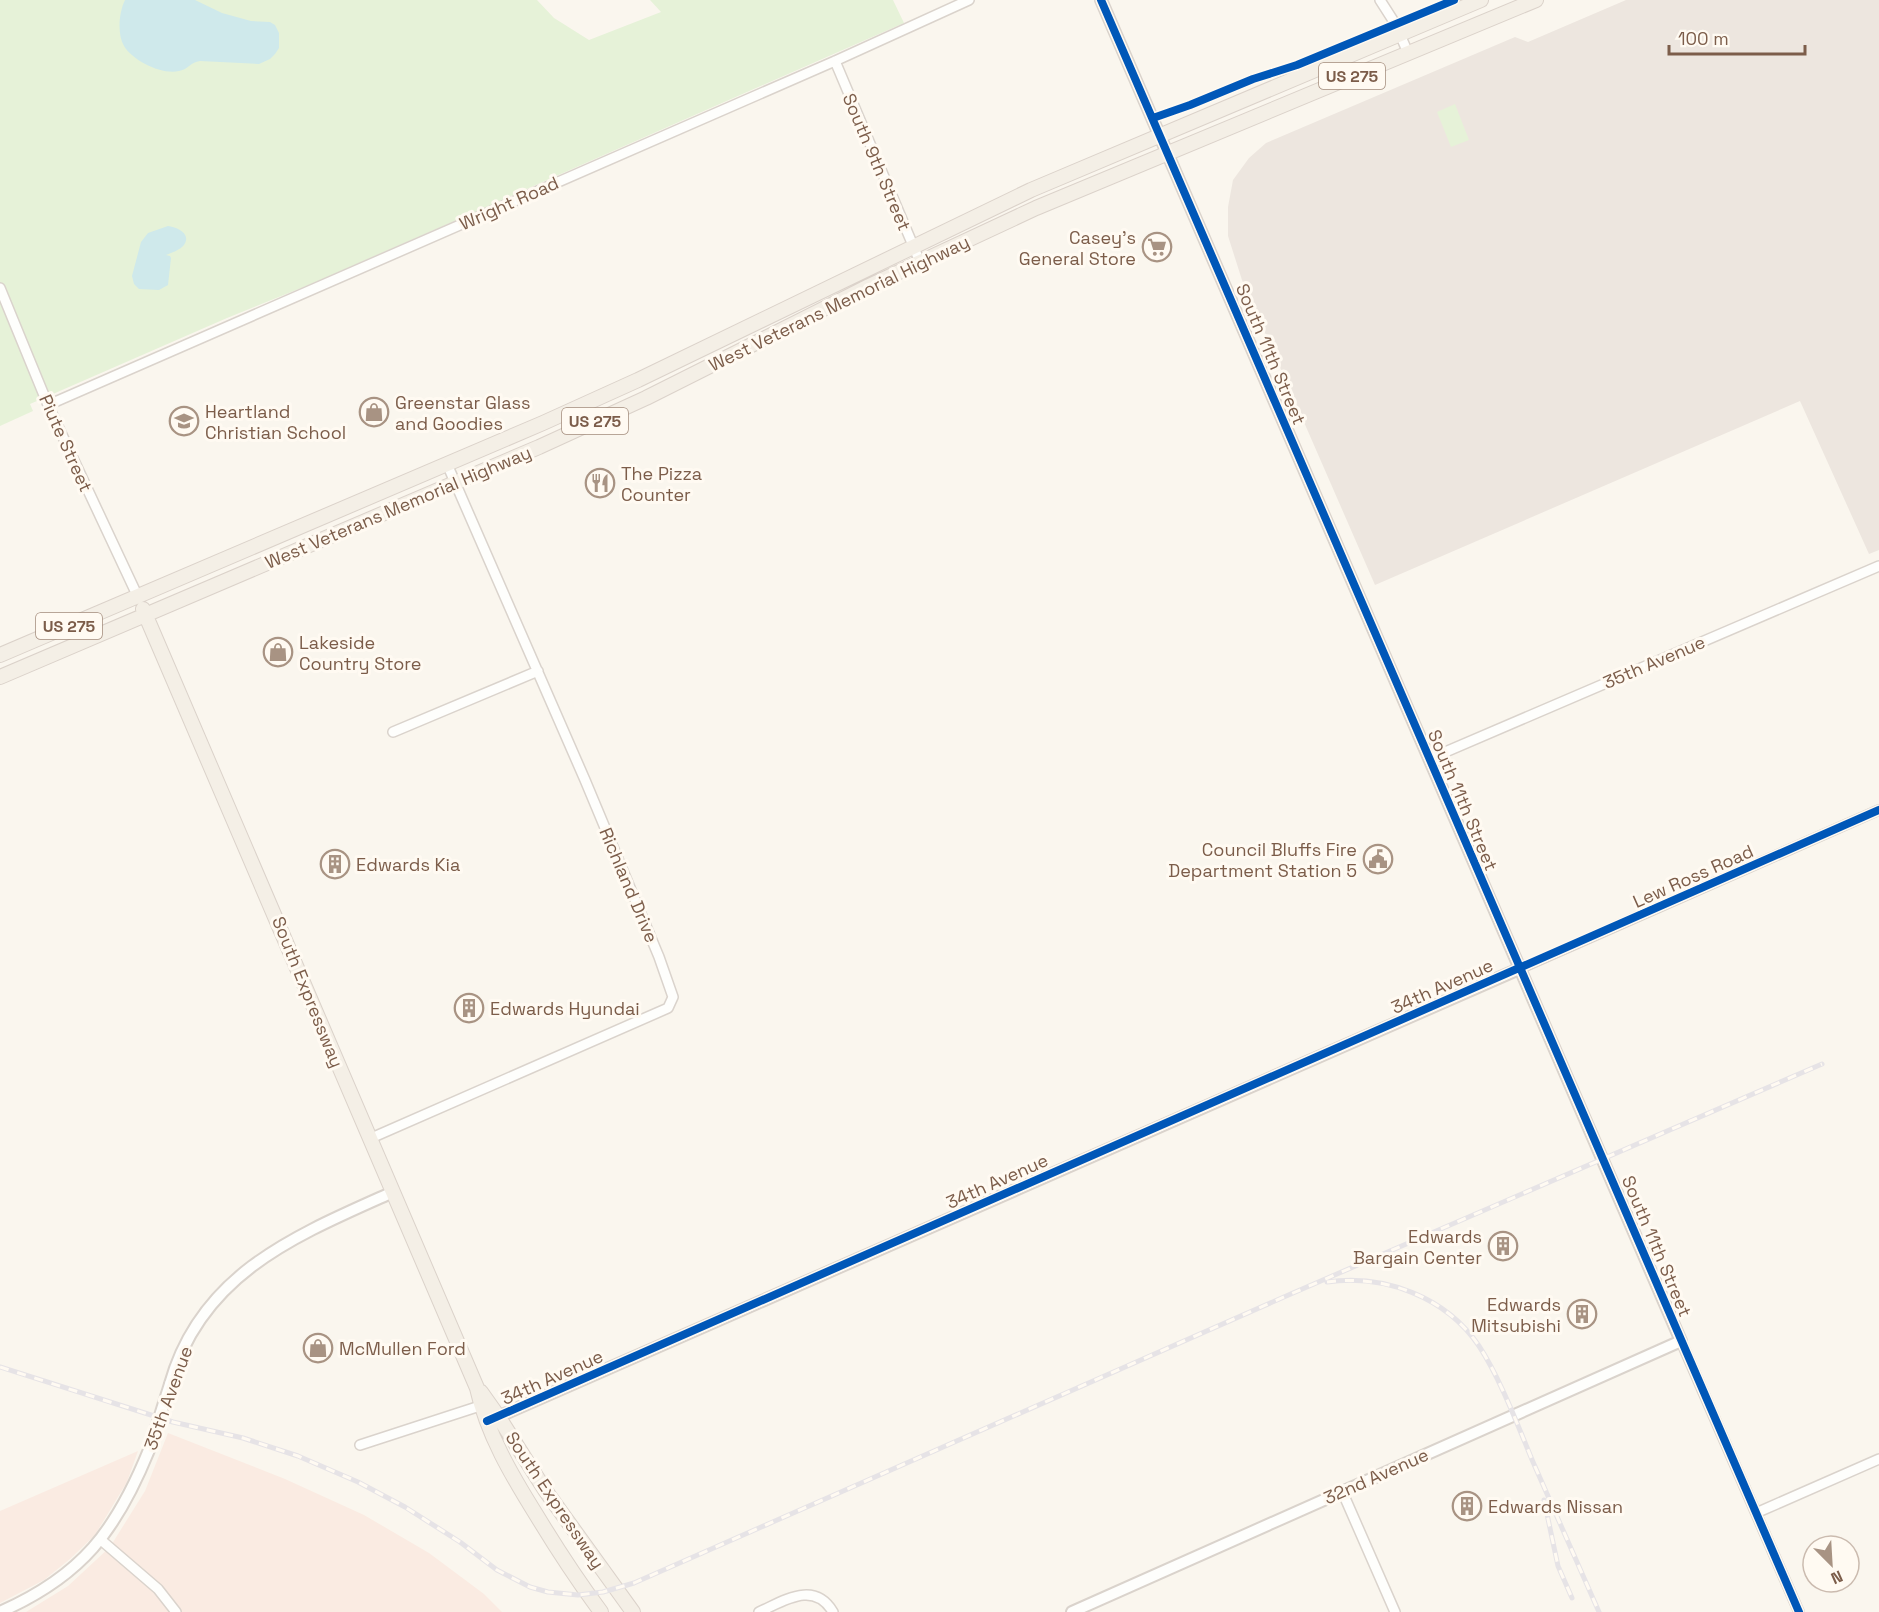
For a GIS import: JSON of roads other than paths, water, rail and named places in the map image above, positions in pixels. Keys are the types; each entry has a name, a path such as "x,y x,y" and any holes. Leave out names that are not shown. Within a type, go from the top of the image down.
{"main road":[{"name":"West Veterans Memorial Highway","path":"138,597 638,380 1031,190 1480,0"},
{"name":"West Veterans Memorial Highway","path":"146,615 456,483 646,398 920,262 1036,208 1536,0"},
{"name":"South Expressway","path":"138,597 477,1388 493,1419 633,1612"},
{"name":"US 275","path":"0,655 138,597"},
{"name":"US 275","path":"0,676 146,615"},
{"name":"South Expressway","path":"493,1419 506,1464 601,1612"}],"street":[{"name":"Wright Road","path":"48,405 835,61 969,0"},
{"name":"South 11th Street","path":"1101,0 1799,1612"},
{"path":"1380,0 1400,34 1408,53"},
{"name":"South 9th Street","path":"835,61 920,262"},
{"name":"Piute Street","path":"0,288 48,405 138,597"},
{"name":"Richland Drive","path":"369,1139 668,1008 672,1003 670,986 659,957 538,671 447,464"},
{"name":"35th Avenue","path":"1429,759 1879,566"},
{"path":"393,732 538,671"},
{"name":"Lew Ross Road","path":"1519,969 1879,810"},
{"name":"34th Avenue","path":"493,1419 1519,969"},
{"name":"35th Avenue","path":"0,1612 49,1586 75,1566 101,1540 126,1503 149,1450 176,1363 185,1344 201,1319 244,1272 277,1248 300,1235 393,1192"},
{"name":"32nd Avenue","path":"1072,1612 1681,1341"},
{"path":"360,1445 485,1404"},
{"path":"1756,1513 1879,1459"},
{"path":"1342,1491 1395,1612"},
{"path":"101,1540 158,1589 176,1612"},
{"path":"759,1612 802,1595 818,1597 829,1605 833,1612"}],"water":[{"path":"125,0 195,0 222,13 251,21 270,22 275,25 279,33 279,48 270,59 259,64 200,61 179,71 156,69 134,57 124,46 120,35 120,23"},
{"path":"168,226 179,229 185,234 186,241 182,247 166,255 171,258 168,285 159,290 139,289 134,284 132,276 141,242 148,233"}],"railway":[{"path":"0,1367 173,1422 243,1438 298,1456 358,1482 405,1507 460,1542 497,1570 530,1587 548,1592 578,1595 603,1592 634,1583 1293,1293 1822,1064"},
{"path":"1327,1282 1349,1280 1392,1286 1432,1302 1465,1329 1479,1346 1501,1387 1599,1612"},
{"path":"1544,1500 1558,1566 1572,1598"}],"place":[{"name":"Casey's General Store","path":"1157,247"},
{"name":"Greenstar Glass and Goodies","path":"374,412"},
{"name":"Heartland Christian School","path":"184,421"},
{"name":"The Pizza Counter","path":"600,483"},
{"name":"Lakeside Country Store","path":"278,652"},
{"name":"Council Bluffs Fire Department Station 5","path":"1378,859"},
{"name":"Edwards Kia","path":"335,864"},
{"name":"Edwards Hyundai","path":"469,1008"},
{"name":"Edwards Bargain Center","path":"1503,1246"},
{"name":"Edwards Mitsubishi","path":"1582,1314"},
{"name":"McMullen Ford","path":"318,1348"},
{"name":"Edwards Nissan","path":"1467,1506"}]}
